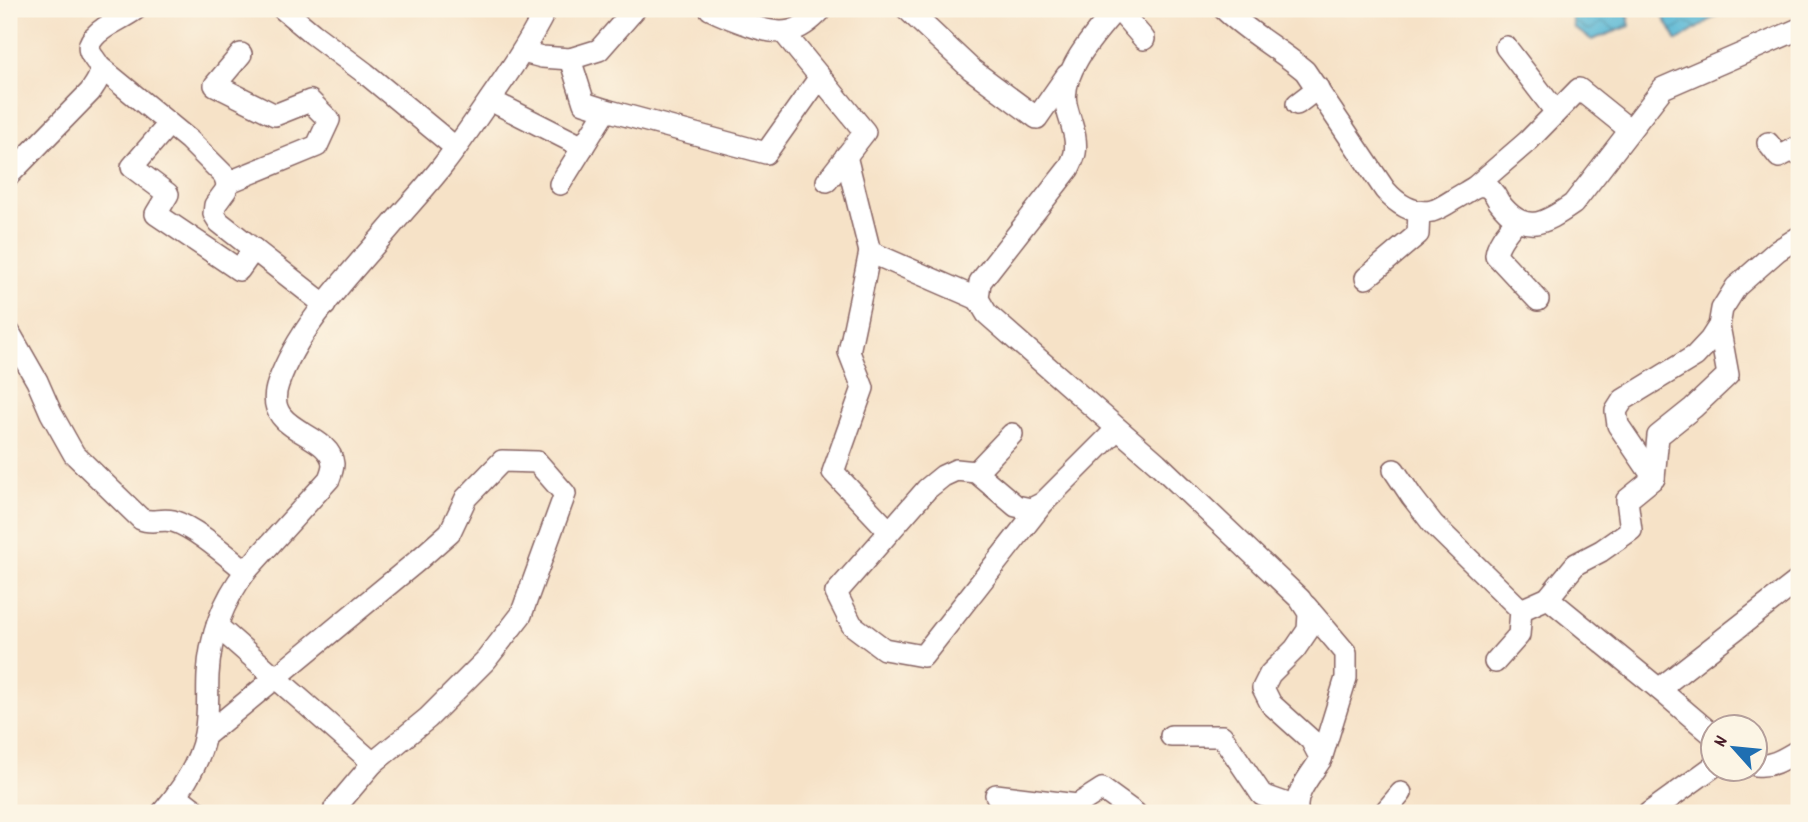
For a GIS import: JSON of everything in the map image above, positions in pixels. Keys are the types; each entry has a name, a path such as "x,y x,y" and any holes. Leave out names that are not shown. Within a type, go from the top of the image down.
{"street":[{"path":"136,9 101,31 91,41 90,53 100,67 189,140 224,174 226,191 215,205 214,214 219,222 325,305"},
{"path":"283,9 456,148"},
{"path":"162,813 177,796 194,766 205,736 211,645 223,610 246,571 329,479 334,466 331,455 284,419 275,407 276,388 284,367 325,305 456,148 523,52 546,9"},
{"path":"523,52 542,57 570,58 599,50 635,9"},
{"path":"710,9 770,32 784,33 797,29 822,9"},
{"path":"907,9 971,69 1037,118 1117,9 1144,38"},
{"path":"1224,9 1239,24 1305,71 1388,194 1406,208 1419,212 1433,211 1476,186 1528,141 1579,89 1630,130"},
{"path":"1476,186 1491,190 1517,220 1529,224 1558,215 1573,204 1663,88 1799,29"},
{"path":"784,33 865,132 827,181"},
{"path":"1506,47 1556,112"},
{"path":"227,183 317,146 329,120 310,102 275,115 215,85 242,54"},
{"path":"570,58 584,103 766,153 820,76"},
{"path":"9,175 90,92 100,75 100,67"},
{"path":"978,299 980,282 1069,168 1075,152 1075,135 1066,102 1066,84 1072,68"},
{"path":"1297,104 1318,88"},
{"path":"490,100 583,147"},
{"path":"560,184 606,110"},
{"path":"169,124 132,167 168,194 156,214 239,271 254,249"},
{"path":"1768,143 1779,158 1796,148 1799,155"},
{"path":"846,156 870,252 849,352 863,388 833,472 889,531"},
{"path":"1366,278 1419,233 1419,212"},
{"path":"1517,220 1499,244 1496,255 1538,300"},
{"path":"1521,610 1548,598 1576,564 1631,530 1627,500 1654,478 1658,436 1728,375 1719,326 1722,309 1737,287 1777,251 1799,237"},
{"path":"870,252 978,299 987,314 1157,463 1300,599 1346,653 1346,678 1321,759 1298,796 1297,810 1262,795 1222,736 1171,736"},
{"path":"1654,478 1618,425 1616,411 1623,400 1695,356 1719,326"},
{"path":"9,332 75,454 141,519 146,522 166,520 188,528 246,571"},
{"path":"1043,503 1031,509 1016,506 976,472 956,470 943,476 927,489 836,593 852,625 884,649 923,656 1043,503 1117,429"},
{"path":"976,472 1012,435"},
{"path":"205,736 450,532 467,498 502,461 537,462 565,494 521,615 486,660 428,718 373,764 335,808 337,813"},
{"path":"1394,470 1433,524 1521,610"},
{"path":"1659,689 1799,580"},
{"path":"1548,598 1700,725"},
{"path":"1300,599 1309,613 1308,630 1295,649 1270,674 1264,688 1271,704 1311,740 1321,759"},
{"path":"1495,662 1519,635 1521,610"},
{"path":"217,626 373,764"},
{"path":"1770,765 1799,750"},
{"path":"1649,813 1700,776"},
{"path":"996,795 1077,805 1102,789 1135,813"},
{"path":"1384,813 1401,793"},
{"path":"177,796 199,813"}],"water":[{"path":"1570,9 1627,9 1630,26 1592,40 1574,28"},
{"path":"1659,9 1719,9 1721,13 1677,41"}]}
